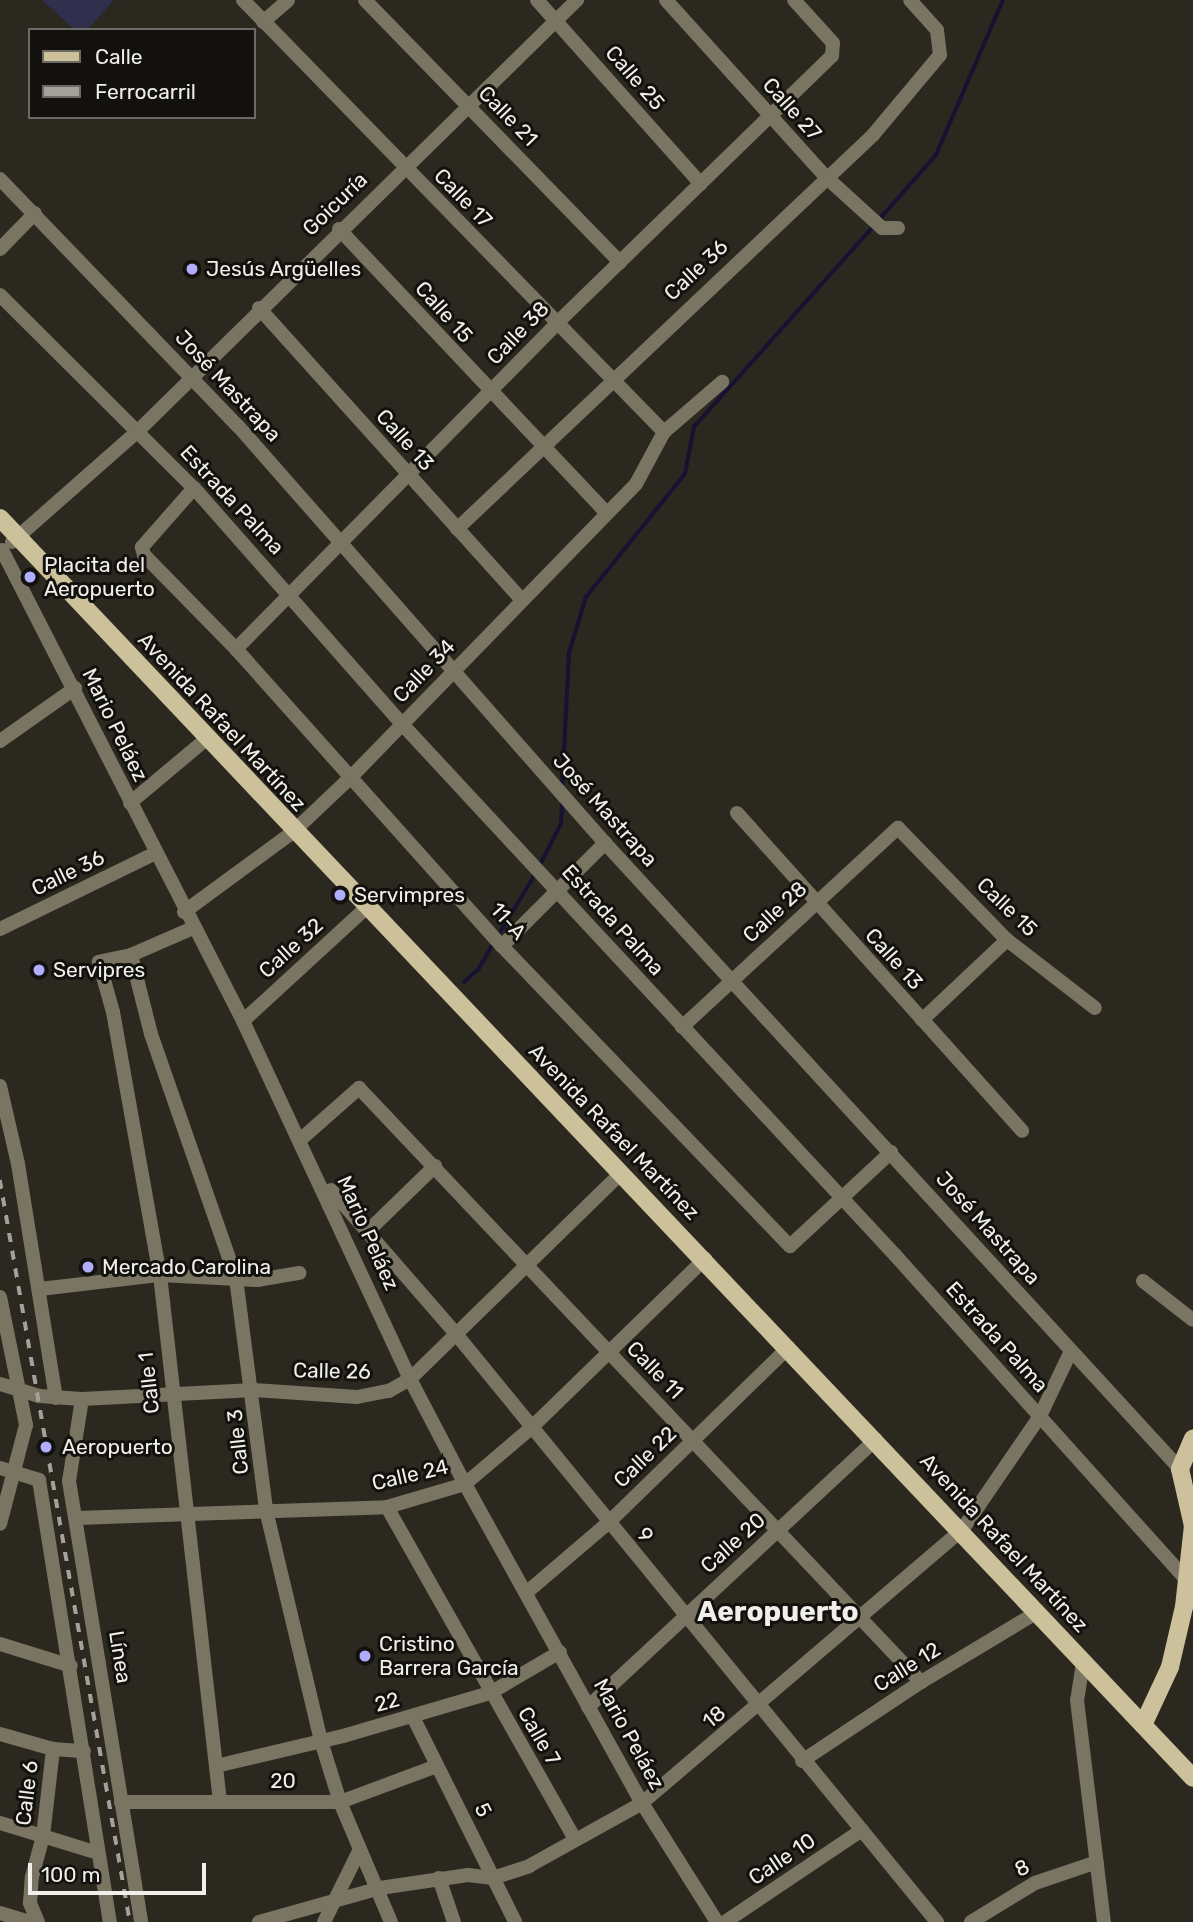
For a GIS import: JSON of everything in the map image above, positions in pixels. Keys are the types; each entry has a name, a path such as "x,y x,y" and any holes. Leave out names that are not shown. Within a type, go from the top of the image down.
{"main road":[{"name":"Avenida Rafael Martínez","path":"0,518 205,740 789,1347 1193,1778"},
{"path":"1143,1725 1170,1667 1187,1581 1193,1526 1190,1497 1180,1469 1193,1439"}],"street":[{"name":"Calle 17","path":"243,0 555,325 659,428"},
{"path":"263,22 288,0"},
{"name":"Calle 21","path":"365,0 620,262"},
{"name":"Calle 25","path":"537,0 701,184"},
{"name":"Goicuría","path":"1,551 139,430 259,308 577,0"},
{"name":"Calle 27","path":"666,0 826,177 882,228 898,228"},
{"name":"Calle 38","path":"236,649 344,544 555,325 834,52 833,43 794,0"},
{"name":"Calle 36","path":"457,529 610,380 873,135 934,62 941,47 937,30 910,0"},
{"name":"José Mastrapa","path":"0,179 192,376 344,544 606,843 891,1152 1070,1353 1180,1469"},
{"path":"0,249 35,213"},
{"name":"Calle 15","path":"340,229 489,393 606,512"},
{"name":"Estrada Palma","path":"0,295 139,430 194,488 291,594 401,724 560,892 842,1199 1187,1581"},
{"name":"Calle 13","path":"259,308 521,599"},
{"name":"Calle 34","path":"184,912 293,832 351,777 521,599 636,484 659,428 722,382"},
{"name":"11-A","path":"194,488 142,547 145,555 236,649 502,946 790,1246 842,1199"},
{"name":"Mario Peláez","path":"1,551 75,688 154,854 243,1021 319,1177 410,1379 588,1707 642,1802 718,1922"},
{"path":"0,741 75,688"},
{"path":"130,803 205,740"},
{"name":"Calle 13","path":"737,813 1021,1131"},
{"name":"Calle 15","path":"898,828 1007,940 1096,1007"},
{"name":"Calle 28","path":"682,1027 898,828"},
{"path":"502,946 560,892 606,843"},
{"name":"Calle 36","path":"0,929 154,854"},
{"name":"Calle 32","path":"243,1021 367,907"},
{"path":"131,955 193,928"},
{"path":"922,1020 1007,940"},
{"name":"Calle 1","path":"131,955 99,962 113,1012 160,1275 171,1394 220,1802"},
{"name":"Calle 3","path":"131,955 151,1034 236,1278 254,1390 266,1510 321,1741 340,1802 380,1888 391,1922"},
{"path":"0,1086 40,1289 55,1398"},
{"name":"Calle 11","path":"300,1140 359,1088 529,1264 607,1352 861,1615 921,1682"},
{"path":"842,1199 891,1152"},
{"path":"367,1232 435,1166"},
{"name":"Calle 26","path":"0,1384 39,1396 82,1399 254,1390 357,1397 389,1391 410,1379 621,1173"},
{"name":"9","path":"319,1177 456,1334 802,1761 937,1922"},
{"name":"Calle 24","path":"77,1518 187,1511 387,1507 465,1484 531,1428 705,1259"},
{"path":"40,1289 160,1275 257,1280 299,1273"},
{"path":"1143,1281 1193,1320"},
{"path":"0,1297 26,1425 7,1470 0,1524"},
{"name":"Calle 22","path":"526,1593 608,1523 789,1347"},
{"name":"18","path":"259,1922 380,1888 439,1878 493,1878 529,1866 574,1838 642,1802 759,1707 861,1615 962,1530 1040,1416 1070,1353"},
{"name":"Línea","path":"82,1399 69,1481 141,1922"},
{"name":"Calle 20","path":"588,1707 876,1439"},
{"path":"7,1470 39,1480 110,1922"},
{"name":"Calle 7","path":"387,1507 574,1838"},
{"name":"Calle 12","path":"802,1761 921,1682 1036,1613"},
{"path":"0,1644 71,1666"},
{"name":"22","path":"216,1766 413,1717 490,1693 560,1652"},
{"path":"1083,1662 1077,1700 1104,1922"},
{"name":"5","path":"413,1717 515,1922"},
{"path":"0,1734 53,1749 83,1751"},
{"name":"Calle 6","path":"38,1922 30,1903 43,1836 53,1749"},
{"name":"20","path":"121,1802 340,1802 438,1766"},
{"path":"0,1823 98,1853"},
{"name":"Calle 10","path":"725,1922 862,1830"},
{"path":"324,1922 360,1849"},
{"name":"8","path":"971,1922 1035,1883 1097,1862"},
{"path":"439,1878 454,1922"},
{"path":"0,1913 30,1922"}],"shaded area":[{"path":"42,0 114,0 89,28 73,28"}],"waterway":[{"path":"878,221 936,155 1003,0"},
{"path":"562,788 569,653 586,597 685,474 694,427 873,227"},
{"path":"539,867 561,824 562,802"},
{"path":"498,936 536,873"},
{"path":"464,982 478,970 494,942"}],"railway":[{"path":"0,1180 130,1922"}],"place":[{"name":"Jesús Argüelles","path":"192,269"},
{"name":"Placita del Aeropuerto","path":"30,577"},
{"name":"Servimpres","path":"340,895"},
{"name":"Servipres","path":"39,970"},
{"name":"Mercado Carolina","path":"88,1267"},
{"name":"Aeropuerto","path":"46,1447"},
{"name":"Cristino Barrera García","path":"365,1656"}],"district":[{"name":"Aeropuerto","path":"778,1612"}]}
